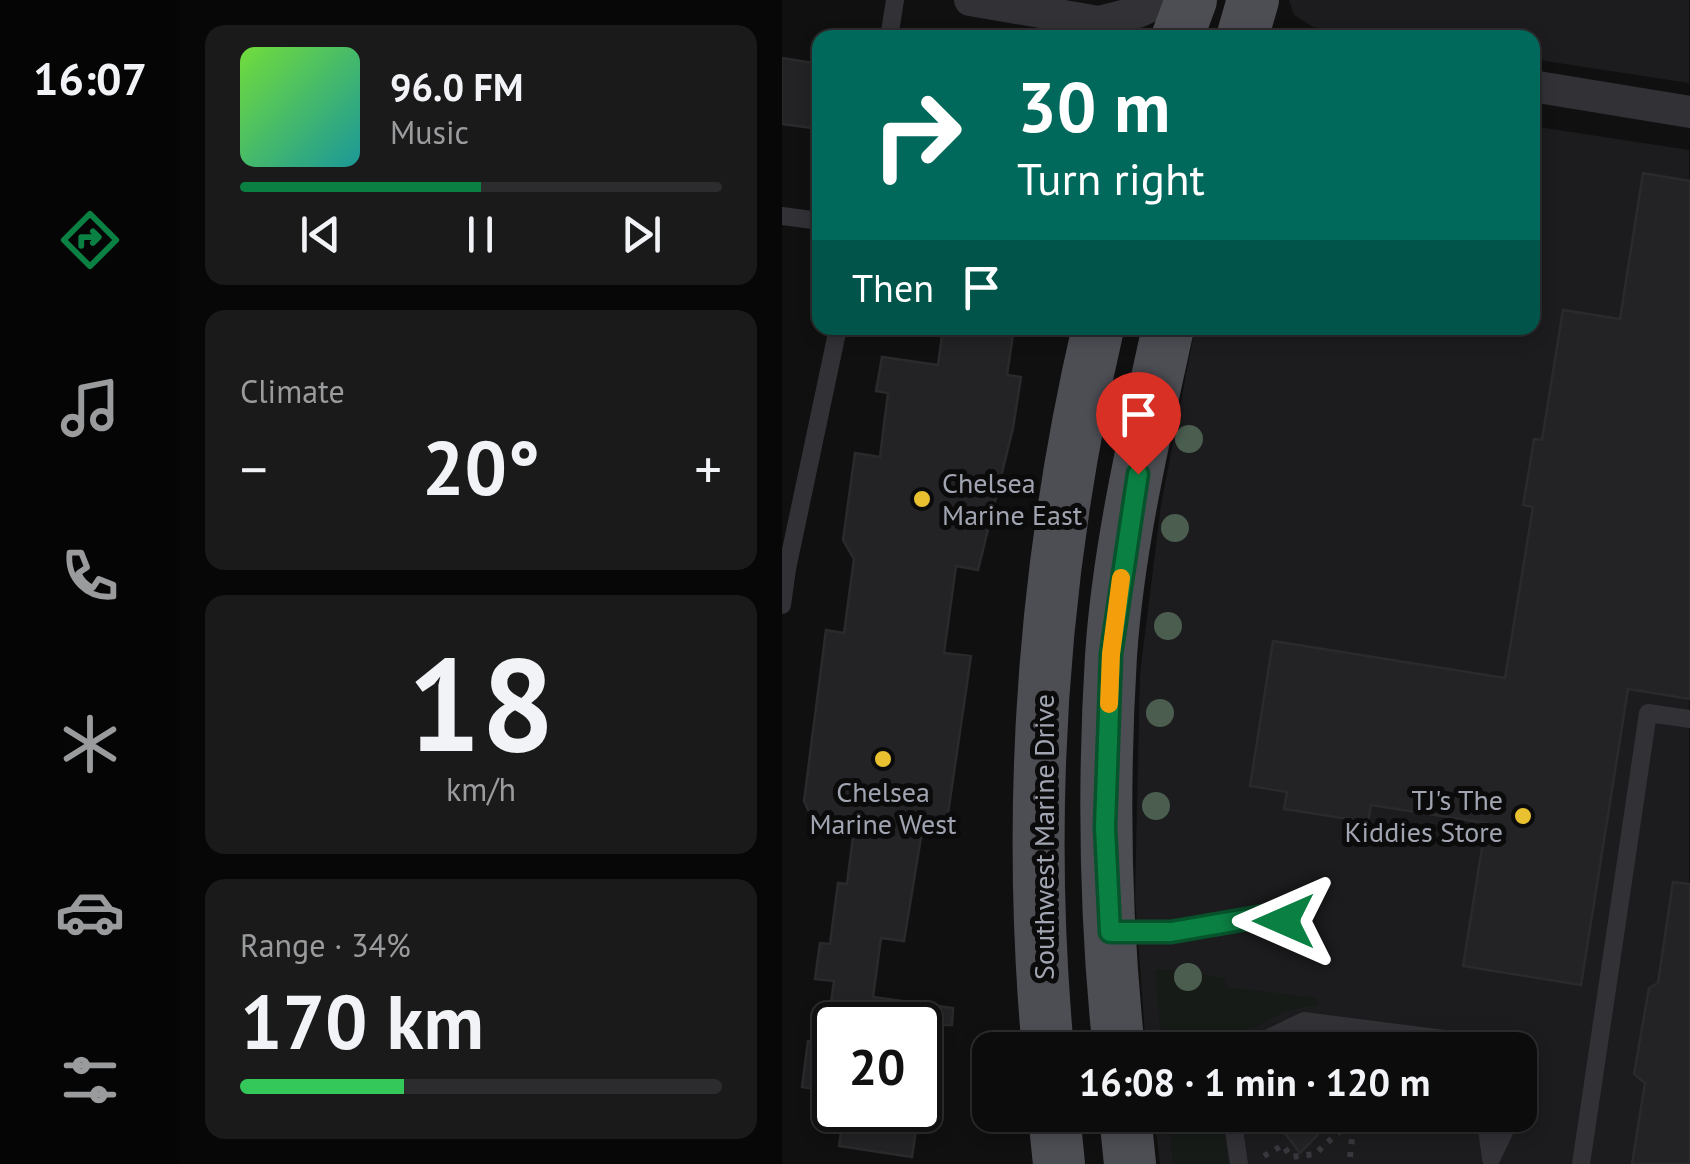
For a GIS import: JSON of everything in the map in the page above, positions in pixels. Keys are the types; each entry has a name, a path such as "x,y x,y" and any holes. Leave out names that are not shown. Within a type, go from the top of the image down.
{"main road":[{"path":"1180,30 1191,0"},
{"path":"1245,30 1253,0"},
{"name":"Southwest Marine Drive","path":"1047,1032 1039,907 1040,726 1065,499 1097,335"},
{"path":"1117,1032 1105,827 1111,654 1134,491 1167,335"},
{"path":"1056,1132 1060,1164"},
{"path":"1127,1132 1130,1164"}],"street":[{"path":"970,0 1109,30 1164,0"},
{"path":"1210,0 1237,30"},
{"path":"1540,87 1690,112"}],"lane":[{"path":"890,30 894,0"},
{"path":"782,216 812,220"},
{"path":"782,605 837,335"},
{"path":"1581,1164 1648,713 1690,719"},
{"path":"1110,932 1171,932 1264,916 1284,921"},
{"path":"1281,1032 1304,1021 1372,1032"},
{"path":"1234,1132 1239,1164"},
{"path":"1487,1132 1490,1159 1504,1132"}],"path":[{"path":"1250,1164 1283,1145 1291,1157 1315,1154 1338,1132"},
{"path":"1350,1157 1352,1132"}],"shaded area":[{"path":"1289,0 1689,0 1689,83 1540,60 1540,30 1333,30 1313,27 1294,15"},
{"path":"1540,127 1689,150 1689,1164 1160,1164 1156,1132 1537,1132 1537,1032 1145,1032 1135,896 1140,674 1161,505 1194,335 1540,335"},
{"path":"1155,971 1225,978 1226,987 1318,998 1317,1006 1291,1010 1245,1032 1160,1029"},
{"path":"1170,1132 1224,1132 1229,1164 1173,1164"}],"building":[{"path":"782,58 812,63 812,128 782,124"},
{"path":"1643,173 1690,181 1690,699 1628,689 1581,985 1463,966 1486,823 1371,805 1368,822 1284,809 1287,792 1250,786 1273,641 1505,678 1533,507 1523,505 1534,439 1542,440 1563,310 1620,319"},
{"path":"942,335 1013,335 1007,375 1021,377 1013,428 978,570 956,566 944,653 971,656 945,834 922,831 904,941 881,938 873,997 909,1002 831,1002 834,981 815,979 820,943 830,944 838,883 847,884 855,821 815,815 804,801 826,630 844,633 854,559 843,540 855,453 880,457 888,393 876,391 882,357 938,365"},
{"path":"1673,882 1690,884 1690,1164 1632,1164 1645,1083 1634,1074 1649,988 1658,983"},
{"path":"942,1006 953,1008 952,1025 942,1025"},
{"path":"808,1041 812,1041 812,1089 802,1087"},
{"path":"841,1132 916,1132 912,1157 839,1146"},
{"path":"1284,1132 1320,1132 1300,1153"}],"slow traffic":[{"path":"1109,704 1121,578"}],"place":[{"name":"Chelsea Marine East","path":"922,499"},
{"name":"Chelsea Marine West","path":"883,759"},
{"name":"TJ's The Kiddies Store","path":"1523,816"}],"route":[{"path":"1138,474 1111,654 1105,827 1110,932 1171,932 1264,916 1284,921"}]}
